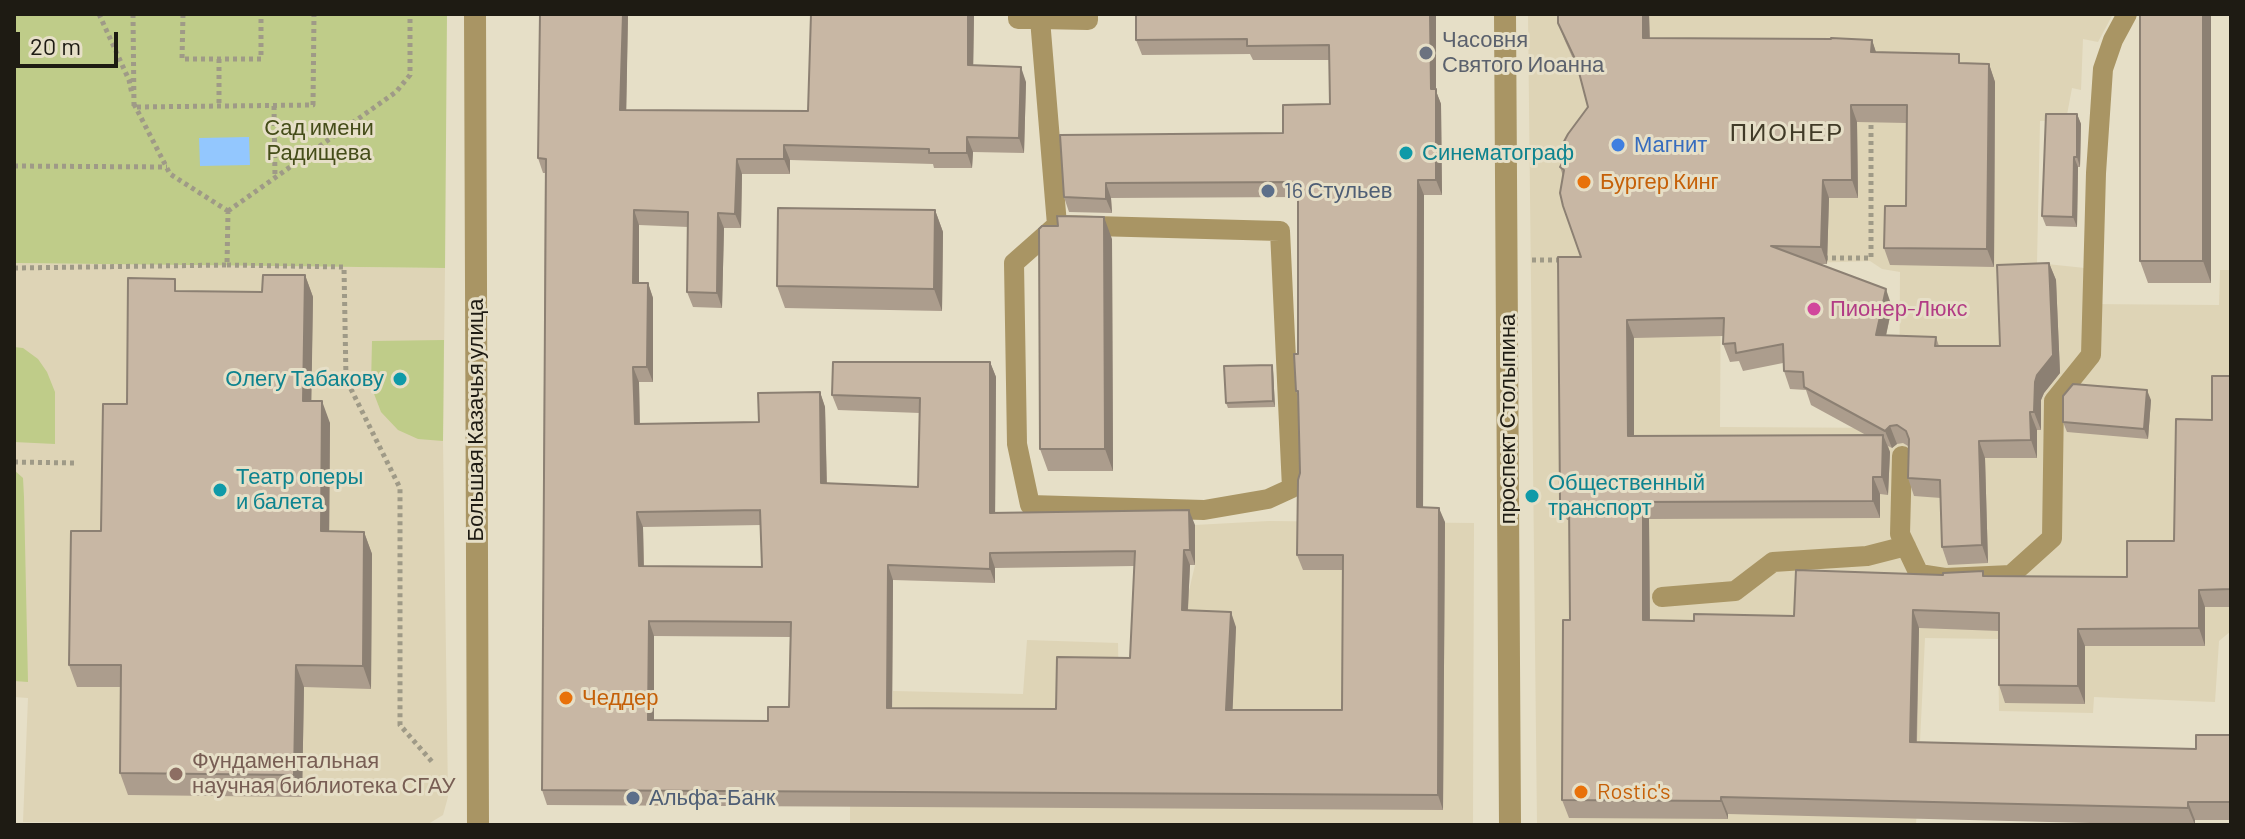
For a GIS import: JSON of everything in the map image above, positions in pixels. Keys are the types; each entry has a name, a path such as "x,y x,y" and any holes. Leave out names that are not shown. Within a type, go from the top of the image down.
{"street":[{"name":"Большая Казачья улица","path":"475,14 478,825"},
{"name":"проспект Столыпина","path":"1505,14 1510,825"}],"lane":[{"path":"1018,14 1018,19 1088,20 1088,14"},
{"path":"1902,456 1900,534 1919,574 1945,578 2011,575 2052,538 2054,401 2091,355 2096,173 2103,69 2113,40 2127,14"},
{"path":"1040,19 1057,225"},
{"path":"1057,225 1280,231 1292,488 1268,499 1204,510 1030,505 1017,444 1014,263 1057,225"},
{"path":"1662,597 1735,591 1773,562 1867,556 1906,546"}],"path":[{"path":"99,14 129,80 134,107 170,174 228,211"},
{"path":"133,14 134,107"},
{"path":"183,14 182,59 261,59 262,14"},
{"path":"134,107 313,105 314,14"},
{"path":"228,211 396,92 410,75 410,14"},
{"path":"219,59 219,106"},
{"path":"274,106 275,178"},
{"path":"1824,258 1871,258 1871,107"},
{"path":"14,166 167,167"},
{"path":"227,265 228,211"},
{"path":"1507,260 1570,260"},
{"path":"14,268 344,267 346,379 400,488 400,725 433,763"},
{"path":"14,462 76,463"}],"shaded area":[{"path":"1528,14 2113,14 2098,42 2083,39 2081,90 2072,88 2066,120 2040,121 2037,263 2085,268 2087,304 2219,305 2220,270 2231,270 2231,631 2219,641 2215,702 2094,697 2093,713 1999,711 1998,639 1925,638 1916,825 1537,825","holes":["1870,261 1882,269 1900,272 1899,428 1720,427 1721,266"]},
{"path":"14,263 445,268 443,441 448,797 443,815 428,824 23,822 28,698 14,697"},
{"path":"1269,521 1474,523 1473,825 850,825 850,806 892,713 893,691 1023,694 1027,640 1118,643 1119,699 1188,595 1195,565 1195,525"}],"green space":[{"name":"Сад имени Радищева","path":"14,14 447,14 445,268 14,263"},
{"path":"444,340 443,441 418,439 398,430 381,412 371,386 372,341"},
{"path":"14,347 23,348 38,359 47,372 55,392 55,444 14,442"},
{"path":"14,470 23,478 28,682 14,681"}],"water":[{"path":"249,137 250,165 200,166 199,138"}],"building":[{"path":"540,14 623,14 620,110 808,111 811,14 968,14 968,65 1021,67 1019,138 967,137 967,153 784,145 784,159 737,159 735,214 718,213 717,293 687,292 688,212 634,210 633,283 648,283 647,367 633,367 635,424 759,422 758,393 820,392 821,483 918,487 920,398 832,395 833,362 990,362 990,513 1189,510 1190,550 1184,550 1182,610 1231,612 1226,710 1342,710 1343,555 1297,555 1300,473 1294,354 1298,354 1298,182 1106,183 1106,199 1064,197 1060,135 1283,133 1283,105 1330,104 1329,45 1247,46 1247,39 1136,40 1136,14 1430,14 1431,89 1436,89 1436,180 1418,180 1417,507 1439,508 1438,795 542,790 546,159 538,158","holes":["760,510 762,567 639,566 637,512","1135,551 1130,658 1057,657 1056,709 887,708 888,565 990,569 990,553","649,621 791,622 789,707 768,707 768,721 648,720"]},
{"path":"1558,14 1643,14 1643,38 1872,40 1871,52 1959,54 1959,63 1989,64 1987,249 1884,248 1885,206 1906,206 1907,105 1851,105 1852,180 1823,180 1821,247 1771,246 1886,289 1876,335 1936,337 1935,346 2000,346 1997,265 2049,263 2053,355 2035,382 2034,412 2030,412 2031,440 1979,441 1982,545 1942,547 1940,480 1908,478 1909,439 1906,431 1897,425 1885,431 1804,387 1803,372 1784,371 1783,344 1736,353 1735,343 1723,344 1724,318 1627,320 1628,436 1883,435 1882,477 1873,477 1873,501 1643,502 1643,620 1694,621 1694,614 1794,616 1796,570 1943,575 1983,571 1983,576 2127,577 2127,541 2174,541 2176,419 2212,420 2212,376 2231,376 2231,589 2199,590 2199,628 2078,629 2078,686 1999,685 1999,613 1913,610 1910,742 2196,749 2196,735 2231,735 2231,802 2188,802 2188,808 1721,797 1721,801 1562,800 1563,620 1570,620 1569,502 1560,502 1558,257 1581,257 1560,193 1564,170 1560,167 1568,153 1560,149 1588,107 1576,61 1558,23"},
{"path":"2140,14 2203,14 2203,261 2140,261"},
{"path":"2046,114 2077,114 2073,217 2042,216"},
{"path":"778,208 935,210 934,289 777,286"},
{"path":"1057,216 1104,217 1105,449 1040,449 1039,229 1042,226 1058,226"},
{"name":"Театр оперы и балета","path":"263,275 305,275 303,401 322,401 321,531 364,532 363,666 296,665 294,775 120,773 121,665 69,665 71,531 101,531 103,404 127,404 128,278 175,279 175,291 262,292"},
{"path":"1272,365 1273,401 1226,403 1224,366"},
{"path":"2073,384 2147,390 2144,429 2063,422 2063,396"}],"place":[{"name":"Часовня Святого Иоанна","path":"1426,53"},
{"name":"Магнит","path":"1618,145"},
{"name":"Синематограф","path":"1406,153"},
{"name":"Бургер Кинг","path":"1584,182"},
{"name":"16 Стульев","path":"1268,191"},
{"name":"Пионер-Люкс","path":"1814,309"},
{"name":"Олегу Табакову","path":"400,379"},
{"name":"Театр оперы и балета","path":"220,490"},
{"name":"Общественный транспорт","path":"1532,496"},
{"name":"Чеддер","path":"566,698"},
{"name":"Фундаментальная научная библиотека СГАУ","path":"176,774"},
{"name":"Rostic's","path":"1581,792"},
{"name":"Альфа-Банк","path":"633,798"}],"district":[{"name":"ПИОНЕР","path":"1787,133"}]}
